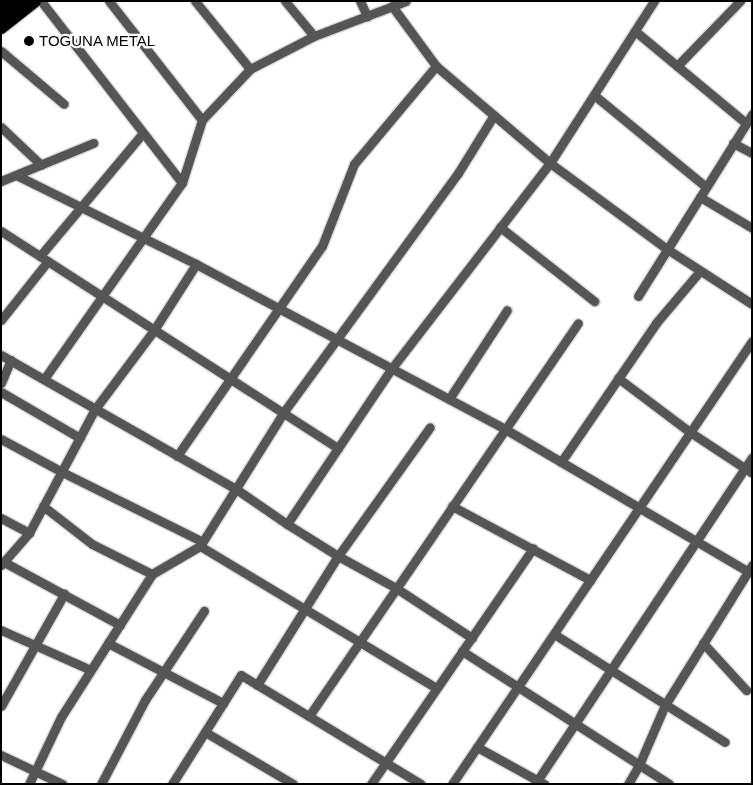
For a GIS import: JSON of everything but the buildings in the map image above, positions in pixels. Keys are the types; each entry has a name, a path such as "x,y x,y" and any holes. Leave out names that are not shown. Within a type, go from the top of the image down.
{"highway":[{"path":"1,12 15,1"},
{"path":"1,27 34,1"}],"street":[{"path":"41,1 182,183"},
{"path":"108,1 202,120"},
{"path":"195,1 250,68"},
{"path":"286,1 314,36"},
{"path":"360,1 367,16"},
{"path":"44,379 182,183 202,120 250,68 314,36 406,1"},
{"path":"287,524 392,368 550,163 654,1"},
{"path":"676,66 740,1"},
{"path":"392,6 436,66 550,163 667,249 752,304"},
{"path":"635,32 746,123"},
{"path":"1,50 64,104"},
{"path":"177,456 322,246 354,164 436,66"},
{"path":"594,95 706,187"},
{"path":"638,296 752,114"},
{"path":"29,784 61,717 152,574 202,544 283,413 458,173 494,115"},
{"path":"1,127 41,165"},
{"path":"1,320 79,208 143,133"},
{"path":"1,181 93,143"},
{"path":"733,143 752,153"},
{"path":"16,175 79,208 196,264 392,368 505,429 696,541 749,568 665,705 639,765 628,784"},
{"path":"700,197 752,228"},
{"path":"500,227 594,301"},
{"path":"1,231 338,448"},
{"path":"120,625 64,594 3,564 29,533 95,409 154,330 196,264"},
{"path":"561,462 656,323 700,271"},
{"path":"449,399 507,310"},
{"path":"308,716 578,323"},
{"path":"452,784 752,341"},
{"path":"1,354 236,490 338,556 396,588 472,638"},
{"path":"1,383 11,360"},
{"path":"618,378 690,432 748,471"},
{"path":"1,392 80,438"},
{"path":"257,685 338,556 430,427"},
{"path":"1,439 202,544 305,610 436,688"},
{"path":"477,747 539,782 610,670 696,541 748,471 752,457"},
{"path":"43,506 92,544 152,574"},
{"path":"452,506 590,580"},
{"path":"1,518 29,533"},
{"path":"371,784 533,548"},
{"path":"1,706 64,594"},
{"path":"101,784 145,700 204,611"},
{"path":"1,630 91,670"},
{"path":"554,634 725,742"},
{"path":"108,643 223,703"},
{"path":"703,643 746,690"},
{"path":"462,651 668,784"},
{"path":"172,784 240,675 421,784"},
{"path":"205,732 293,784"},
{"path":"1,755 62,784"}],"place":[{"name":"TOGUNA METAL","path":"29,41"}]}
